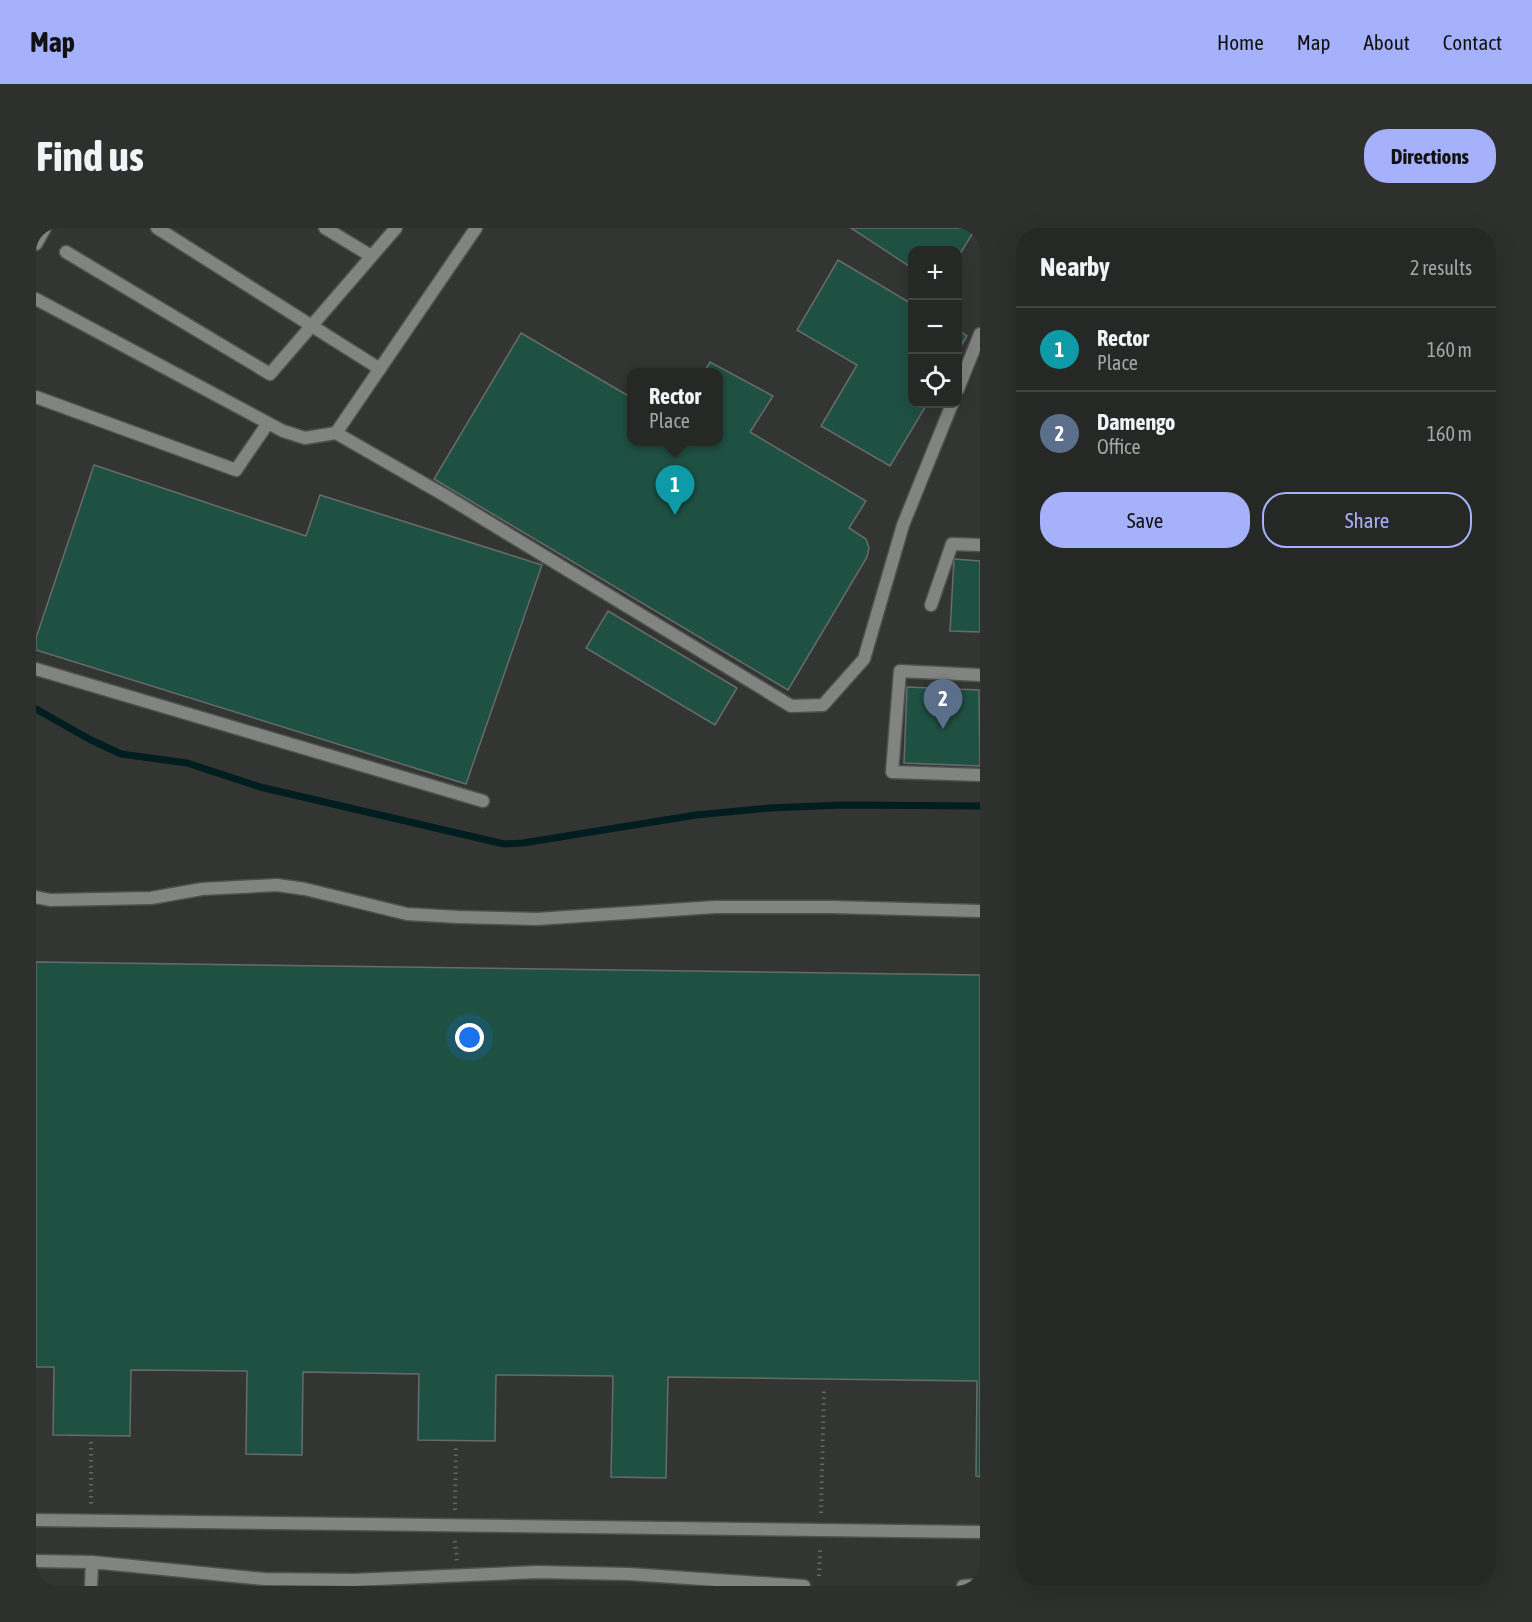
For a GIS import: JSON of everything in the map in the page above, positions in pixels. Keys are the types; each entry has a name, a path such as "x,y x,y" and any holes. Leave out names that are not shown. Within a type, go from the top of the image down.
{"lane":[{"path":"36,244 45,228"},
{"path":"157,228 380,369"},
{"path":"325,228 371,256"},
{"path":"66,252 270,374 396,228"},
{"path":"336,433 476,228"},
{"path":"36,299 283,431 305,438 336,433 444,495 791,705 823,705 864,659 903,525 950,408"},
{"path":"962,377 980,334"},
{"path":"36,397 236,470 268,423"},
{"path":"931,605 952,544 980,545"},
{"path":"36,669 483,801"},
{"path":"980,675 900,672 892,772 980,775"},
{"path":"36,897 50,900 151,898 202,889 277,885 305,889 407,914 458,917 537,918 715,907 980,911"},
{"path":"36,1520 980,1532"},
{"path":"36,1561 92,1562 264,1579 453,1581 538,1572 629,1574 804,1586"},
{"path":"91,1586 92,1562"},
{"path":"963,1586 980,1585"}],"path":[{"path":"819,1586 824,1388"}],"building":[{"path":"851,228 976,228 962,251 962,246 908,246 908,265"},
{"path":"838,260 908,302 908,408 925,408 890,466 821,426 857,365 797,330"},
{"path":"521,333 627,395 627,446 723,446 723,369 773,396 750,432 866,501 849,528 866,539 869,548 867,557 788,690 434,479"},
{"path":"962,333 967,336 962,344"},
{"path":"710,362 721,368 706,368"},
{"path":"94,465 306,536 320,495 542,565 466,784 36,650 36,638"},
{"path":"954,559 980,561 980,632 950,631"},
{"path":"608,611 737,688 715,725 586,648"},
{"path":"907,687 979,690 980,766 904,763"},
{"path":"36,962 980,975 980,1477 976,1476 977,1381 668,1377 666,1478 611,1477 613,1376 496,1375 495,1441 418,1440 419,1374 303,1372 302,1455 246,1454 247,1371 131,1370 130,1436 53,1435 54,1367 36,1367"}],"waterway":[{"path":"36,709 121,754 187,763 260,787 504,844 523,843 696,815 769,808 843,805 980,806"}],"place":[{"name":"Rector","path":"675,515"},
{"name":"Damengo","path":"943,729"}]}
